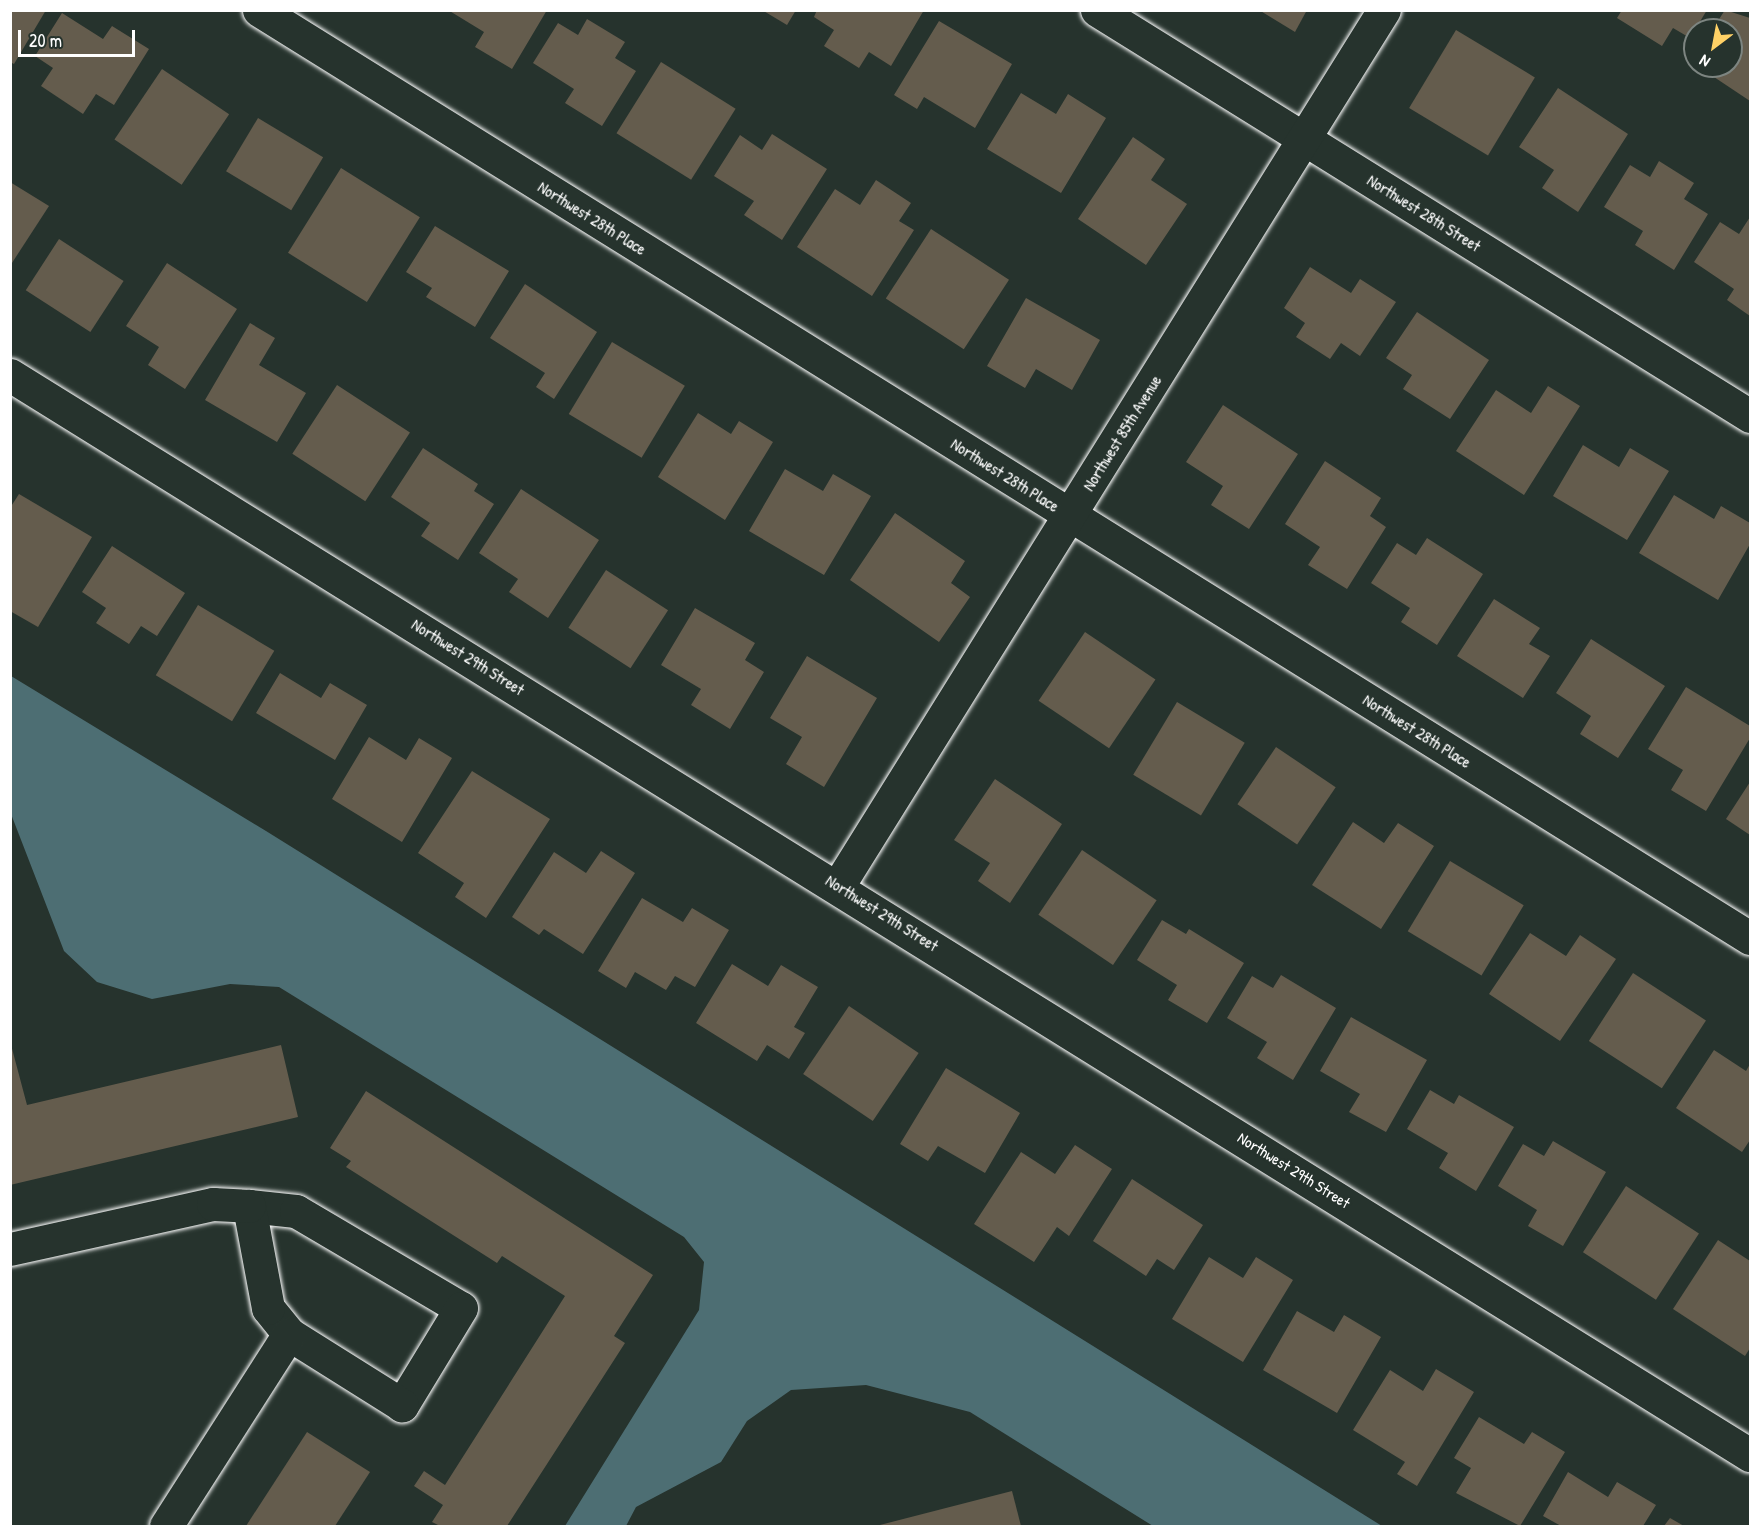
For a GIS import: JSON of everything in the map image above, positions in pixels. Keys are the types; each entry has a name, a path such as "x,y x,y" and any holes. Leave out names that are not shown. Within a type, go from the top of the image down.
{"street":[{"name":"Northwest 28th Place","path":"259,10 1750,938"},
{"name":"Northwest 28th Street","path":"1097,10 1750,416"},
{"name":"Northwest 85th Avenue","path":"838,886 1384,10"},
{"name":"Northwest 29th Street","path":"10,375 838,886 1750,1455"},
{"path":"10,1249 213,1204 249,1206 296,1211 460,1308 402,1406 289,1334 268,1308 249,1206"},
{"path":"166,1527 289,1334"}],"water":[{"path":"11,676 266,831 1382,1526 1153,1526 970,1412 866,1385 791,1390 747,1421 721,1462 636,1507 626,1526 565,1526 699,1310 704,1262 684,1237 279,987 230,984 152,999 97,982 64,951 11,814"}],"building":[{"path":"10,10 46,10 14,64 10,62"},
{"path":"448,10 547,10 512,69 475,47 484,32"},
{"path":"762,10 796,10 787,25"},
{"path":"817,10 924,10 891,66 869,52 859,68 824,46 834,30 814,17"},
{"path":"1259,10 1307,10 1295,32"},
{"path":"1622,10 1707,10 1702,18 1683,18 1683,34 1673,28 1662,46 1617,18"},
{"path":"1725,10 1750,18 1750,101 1716,78 1743,78 1743,18 1720,18"},
{"path":"62,13 103,39 112,26 149,49 114,105 96,94 83,114 41,86 53,68 35,56"},
{"path":"587,19 625,42 615,58 636,71 602,126 565,103 574,89 533,63 558,23 578,35"},
{"path":"939,21 1012,64 975,128 924,97 917,109 894,95"},
{"path":"1456,30 1535,77 1488,155 1409,108"},
{"path":"661,62 736,109 691,180 616,133"},
{"path":"162,69 229,114 182,185 114,139"},
{"path":"1558,88 1628,134 1578,212 1542,188 1554,170 1519,147"},
{"path":"1021,93 1056,114 1068,94 1106,118 1061,193 987,149"},
{"path":"258,118 323,157 291,210 226,171"},
{"path":"772,134 827,169 782,240 744,215 754,201 714,176 740,135 762,150"},
{"path":"1133,137 1165,159 1151,180 1187,204 1146,265 1078,219"},
{"path":"1659,161 1694,183 1684,199 1708,214 1674,270 1635,245 1643,231 1604,207 1630,165 1650,177"},
{"path":"341,168 420,217 367,302 288,253"},
{"path":"876,180 911,203 899,221 914,230 872,296 797,247 835,189 860,205"},
{"path":"10,182 49,206 10,266"},
{"path":"1750,217 1750,316 1727,300 1734,289 1694,262 1720,222 1739,234"},
{"path":"435,226 509,271 475,327 426,297 432,288 406,272"},
{"path":"931,229 1009,280 964,349 886,299"},
{"path":"59,239 124,281 90,332 26,290"},
{"path":"167,263 237,309 185,389 148,365 159,347 126,326"},
{"path":"1310,267 1351,293 1360,279 1396,302 1360,356 1341,343 1330,359 1296,337 1305,323 1284,308"},
{"path":"525,284 597,332 554,399 536,387 545,373 490,338"},
{"path":"1026,298 1100,340 1072,390 1036,369 1025,388 987,366"},
{"path":"1417,312 1489,360 1450,419 1403,389 1412,375 1386,358"},
{"path":"250,323 275,338 259,365 306,393 277,442 205,400"},
{"path":"612,342 685,386 642,458 569,414"},
{"path":"337,385 410,432 365,501 292,454"},
{"path":"1548,386 1580,406 1524,495 1456,451 1496,390 1531,413"},
{"path":"1223,405 1298,454 1249,529 1211,505 1223,486 1186,462"},
{"path":"698,413 731,434 739,421 773,442 725,520 658,477"},
{"path":"1583,445 1619,467 1630,448 1669,471 1627,540 1553,496"},
{"path":"423,448 478,484 474,491 494,504 458,560 421,536 430,523 391,497"},
{"path":"1325,461 1381,498 1370,516 1386,527 1347,589 1308,565 1320,547 1285,524"},
{"path":"785,469 823,491 833,474 871,496 824,575 749,531"},
{"path":"521,489 599,540 548,618 509,592 518,579 479,553"},
{"path":"19,494 92,537 38,627 10,611 10,508"},
{"path":"1674,495 1714,519 1721,506 1750,523 1750,544 1718,600 1639,553"},
{"path":"895,513 965,561 951,583 970,597 939,642 850,580"},
{"path":"1427,538 1483,574 1437,645 1401,622 1410,608 1371,583 1397,543 1416,555"},
{"path":"112,546 185,593 157,636 141,626 129,644 96,623 106,608 82,592"},
{"path":"606,570 668,610 630,668 568,628"},
{"path":"1494,599 1540,628 1529,644 1550,656 1523,698 1457,656"},
{"path":"198,605 274,651 232,721 156,675"},
{"path":"695,608 755,643 745,660 764,672 730,729 691,705 701,689 661,665"},
{"path":"1085,632 1155,680 1109,748 1039,701"},
{"path":"1591,639 1665,686 1618,758 1580,734 1591,716 1556,693"},
{"path":"807,656 877,698 824,787 786,764 802,737 770,718"},
{"path":"280,673 321,698 330,683 367,705 335,760 256,713"},
{"path":"1686,687 1750,726 1750,738 1706,811 1671,790 1683,770 1648,749"},
{"path":"1177,702 1245,743 1201,816 1133,775"},
{"path":"369,737 406,760 419,738 452,758 402,842 332,799"},
{"path":"1276,747 1336,787 1297,844 1237,804"},
{"path":"472,771 550,819 486,918 455,897 464,883 418,853"},
{"path":"995,779 1062,824 1010,903 978,881 990,863 954,840"},
{"path":"1750,782 1750,835 1726,819"},
{"path":"1353,822 1384,843 1398,823 1434,846 1381,929 1312,885"},
{"path":"1082,850 1157,900 1113,965 1038,915"},
{"path":"601,851 635,873 583,954 544,929 539,935 512,917 554,852 586,873"},
{"path":"1450,861 1524,905 1481,976 1408,931"},
{"path":"642,898 683,922 692,908 729,930 695,987 675,976 666,990 635,972 626,988 598,971"},
{"path":"1162,920 1186,934 1189,929 1244,963 1207,1023 1168,1000 1177,985 1137,960"},
{"path":"1530,933 1566,956 1580,935 1616,959 1560,1041 1489,994"},
{"path":"732,964 768,986 781,965 818,987 794,1027 805,1033 789,1059 767,1045 757,1061 696,1023"},
{"path":"1633,973 1706,1020 1662,1088 1589,1041"},
{"path":"1281,975 1336,1008 1293,1080 1257,1058 1267,1042 1227,1018 1252,976 1273,988"},
{"path":"849,1006 919,1053 873,1121 803,1074"},
{"path":"1351,1017 1427,1060 1386,1132 1349,1112 1360,1094 1320,1071"},
{"path":"10,1041 27,1105 281,1045 298,1117 10,1185"},
{"path":"1714,1050 1746,1071 1750,1064 1750,1140 1742,1152 1676,1108"},
{"path":"946,1068 1020,1113 985,1173 938,1146 928,1161 900,1144"},
{"path":"1430,1090 1454,1104 1459,1095 1514,1127 1476,1191 1439,1168 1448,1153 1407,1129"},
{"path":"366,1091 653,1275 614,1336 625,1343 507,1526 440,1526 432,1522 443,1505 414,1486 424,1471 445,1485 565,1296 502,1256 497,1263 346,1167 351,1161 330,1148"},
{"path":"1553,1141 1606,1172 1563,1246 1528,1226 1537,1210 1498,1186 1523,1144 1544,1156"},
{"path":"1075,1145 1112,1169 1069,1236 1057,1227 1034,1262 974,1224 1021,1152 1055,1174"},
{"path":"1132,1179 1203,1225 1174,1270 1157,1259 1146,1276 1093,1241"},
{"path":"1626,1186 1699,1233 1656,1300 1583,1252"},
{"path":"1718,1240 1750,1261 1750,1348 1745,1356 1673,1309"},
{"path":"1209,1257 1243,1278 1256,1257 1293,1280 1243,1362 1172,1319"},
{"path":"1297,1311 1334,1332 1344,1315 1381,1337 1337,1413 1263,1370"},
{"path":"1436,1369 1474,1392 1417,1486 1397,1474 1405,1462 1353,1430 1390,1370 1423,1391"},
{"path":"1479,1417 1524,1444 1532,1432 1565,1452 1520,1526 1456,1493 1471,1468 1454,1458"},
{"path":"307,1432 370,1472 335,1526 246,1526"},
{"path":"1568,1472 1608,1497 1617,1482 1656,1505 1643,1526 1561,1526 1543,1516"},
{"path":"1012,1491 1021,1526 876,1526"},
{"path":"1670,1518 1684,1526 1664,1526"}]}
